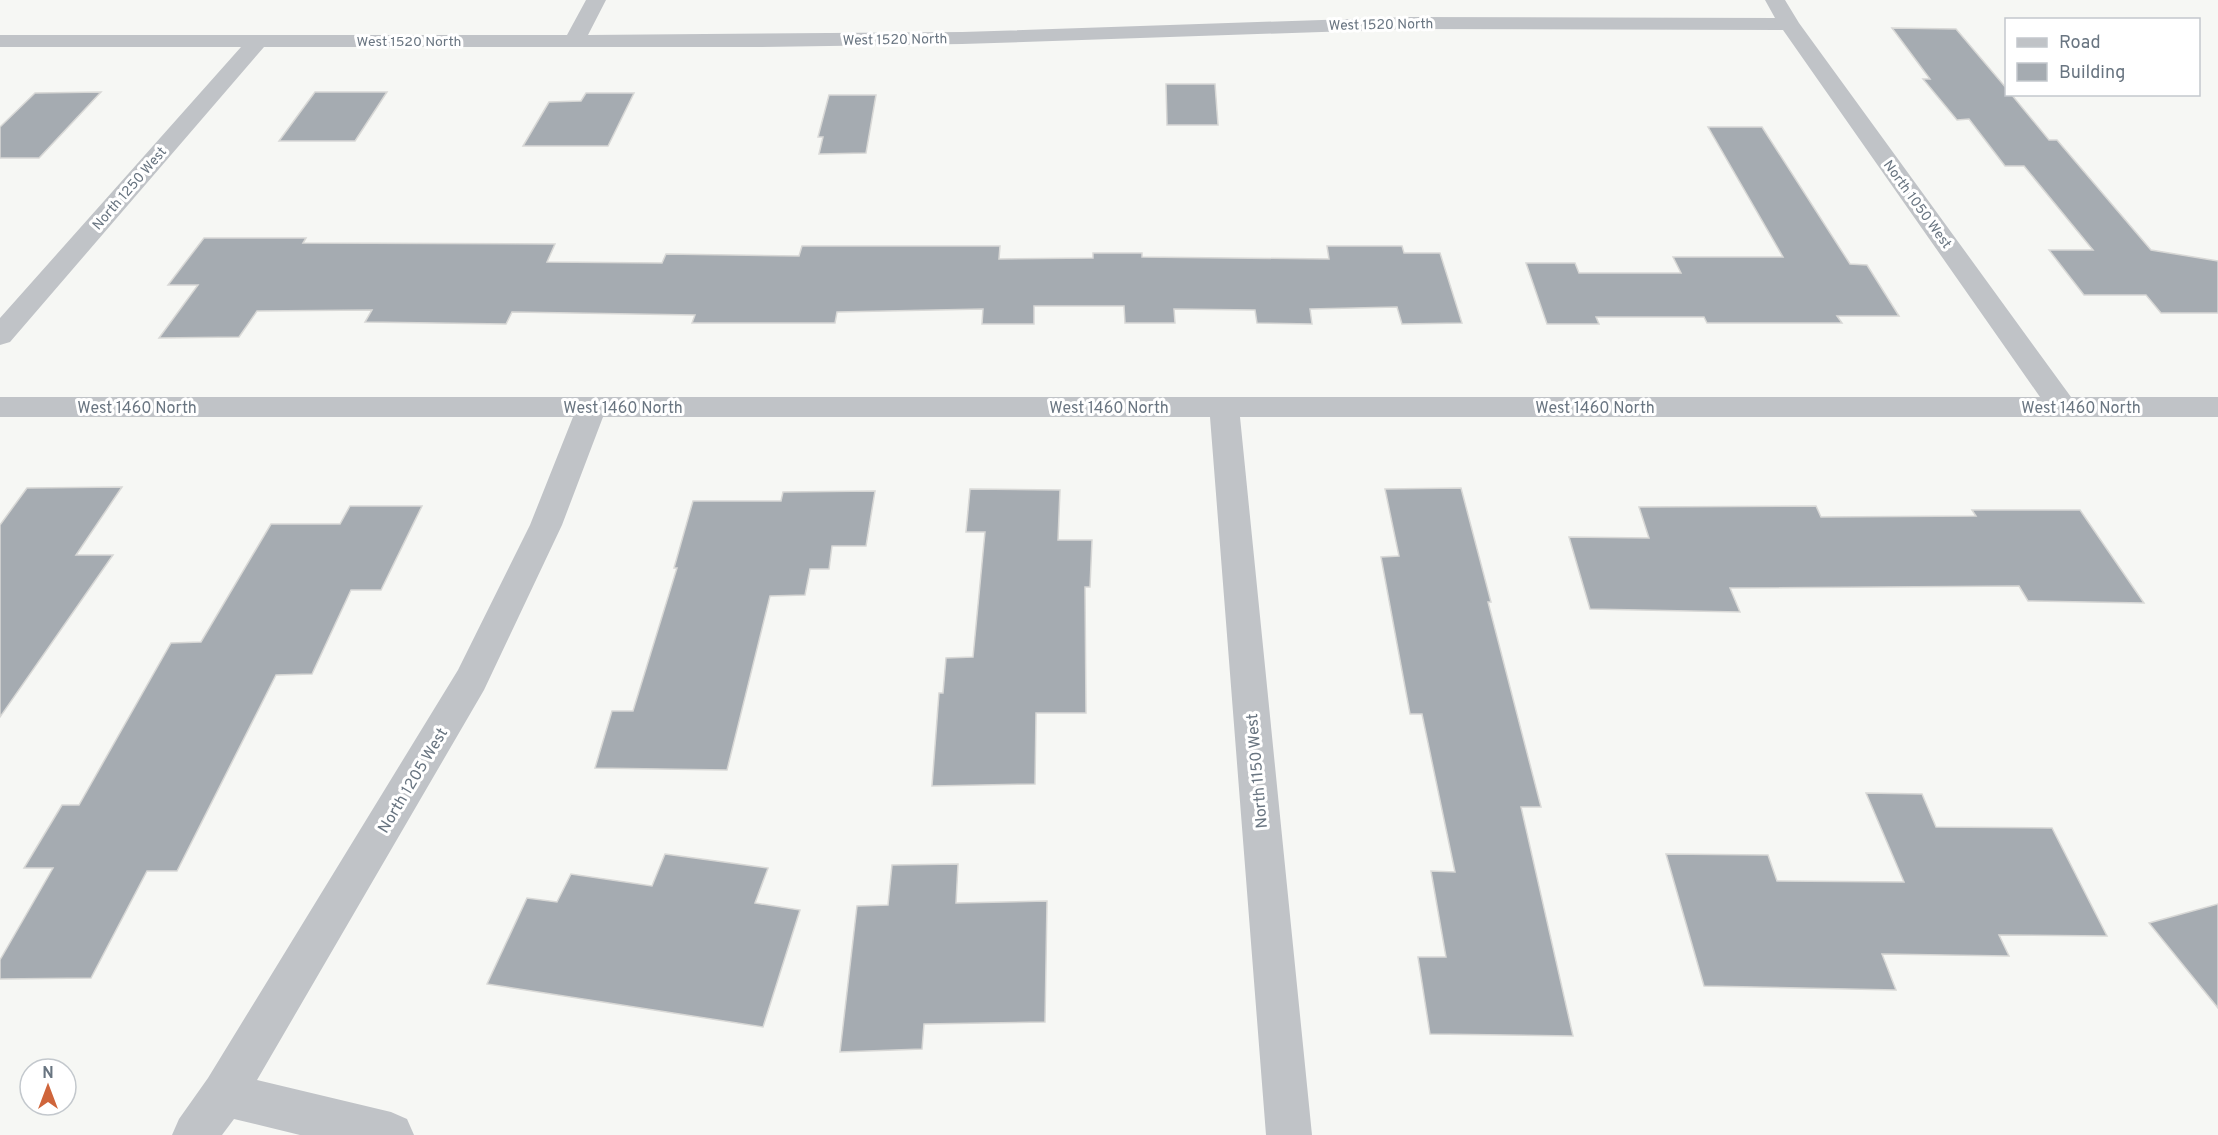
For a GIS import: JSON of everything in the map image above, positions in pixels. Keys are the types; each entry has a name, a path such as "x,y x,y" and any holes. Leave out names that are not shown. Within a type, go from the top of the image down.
{"street":[{"path":"574,41 596,0"},
{"name":"North 1050 West","path":"1775,0 1789,24 2063,407"},
{"name":"West 1520 North","path":"0,41 962,38 1410,23 1789,24"},
{"name":"North 1250 West","path":"0,336 258,41"},
{"name":"West 1460 North","path":"0,407 2218,407"},
{"name":"North 1205 West","path":"195,1135 224,1094 471,680 546,525 591,407"},
{"name":"North 1150 West","path":"1224,407 1289,1135"},
{"path":"224,1094 391,1135"}],"building":[{"path":"1892,28 1956,29 2005,87 2005,96 2013,96 2049,140 2057,140 2151,250 2218,261 2218,313 2161,313 2146,295 2084,295 2049,250 2093,250 2024,166 2005,166 1969,119 1957,120 1923,79 1930,79"},
{"path":"1166,84 1215,84 1218,125 1167,125"},
{"path":"101,92 39,158 0,158 0,127 35,93"},
{"path":"315,92 387,92 355,141 279,141"},
{"path":"586,93 634,93 608,146 523,146 549,102 581,101"},
{"path":"829,95 876,95 866,153 819,154 823,137 818,137"},
{"path":"1708,127 1762,127 1850,264 1867,265 1899,316 1837,316 1842,323 1707,323 1704,317 1596,317 1599,324 1547,324 1526,263 1575,263 1579,273 1681,273 1673,257 1783,257"},
{"path":"204,238 306,238 303,243 555,244 547,262 662,263 666,254 799,256 802,246 1000,246 999,259 1093,258 1093,253 1142,253 1142,257 1329,259 1327,246 1402,246 1404,253 1440,253 1462,323 1402,324 1397,307 1310,309 1312,324 1257,323 1255,310 1174,309 1175,323 1125,323 1124,306 1034,306 1034,324 982,324 983,309 837,312 835,323 692,323 695,315 512,312 506,324 365,322 372,310 257,311 239,337 159,338 198,285 168,285"},
{"path":"122,487 76,555 113,555 0,717 0,525 27,488"},
{"path":"1461,488 1541,807 1521,807 1573,1036 1430,1034 1418,957 1446,957 1431,871 1455,872 1422,714 1410,714 1381,557 1399,556 1385,489"},
{"path":"970,489 1060,490 1058,540 1092,540 1090,587 1085,587 1086,713 1036,713 1035,784 932,786 939,693 943,693 946,658 973,657 985,532 966,532"},
{"path":"875,491 866,546 832,546 829,569 810,569 805,595 770,596 727,770 595,768 612,711 633,711 677,568 674,568 693,501 781,501 783,492"},
{"path":"350,506 422,506 381,590 351,590 312,674 276,675 177,871 147,871 91,978 0,979 0,960 53,868 24,868 62,805 79,805 171,643 201,642 271,524 340,524"},
{"path":"1816,506 1821,517 1976,516 1972,510 2080,510 2144,603 2028,601 2019,586 1730,588 1740,612 1590,609 1569,537 1649,538 1639,507"},
{"path":"1866,793 1922,794 1936,827 2052,828 2107,936 1999,935 2009,956 1882,954 1896,990 1704,986 1666,854 1768,855 1777,881 1904,882"},
{"path":"665,854 768,868 755,903 800,910 763,1027 487,984 527,898 557,902 571,874 652,886"},
{"path":"958,864 956,903 1047,901 1045,1022 924,1024 922,1049 840,1052 857,906 888,905 892,865"},
{"path":"2218,904 2218,1008 2149,923"}]}
